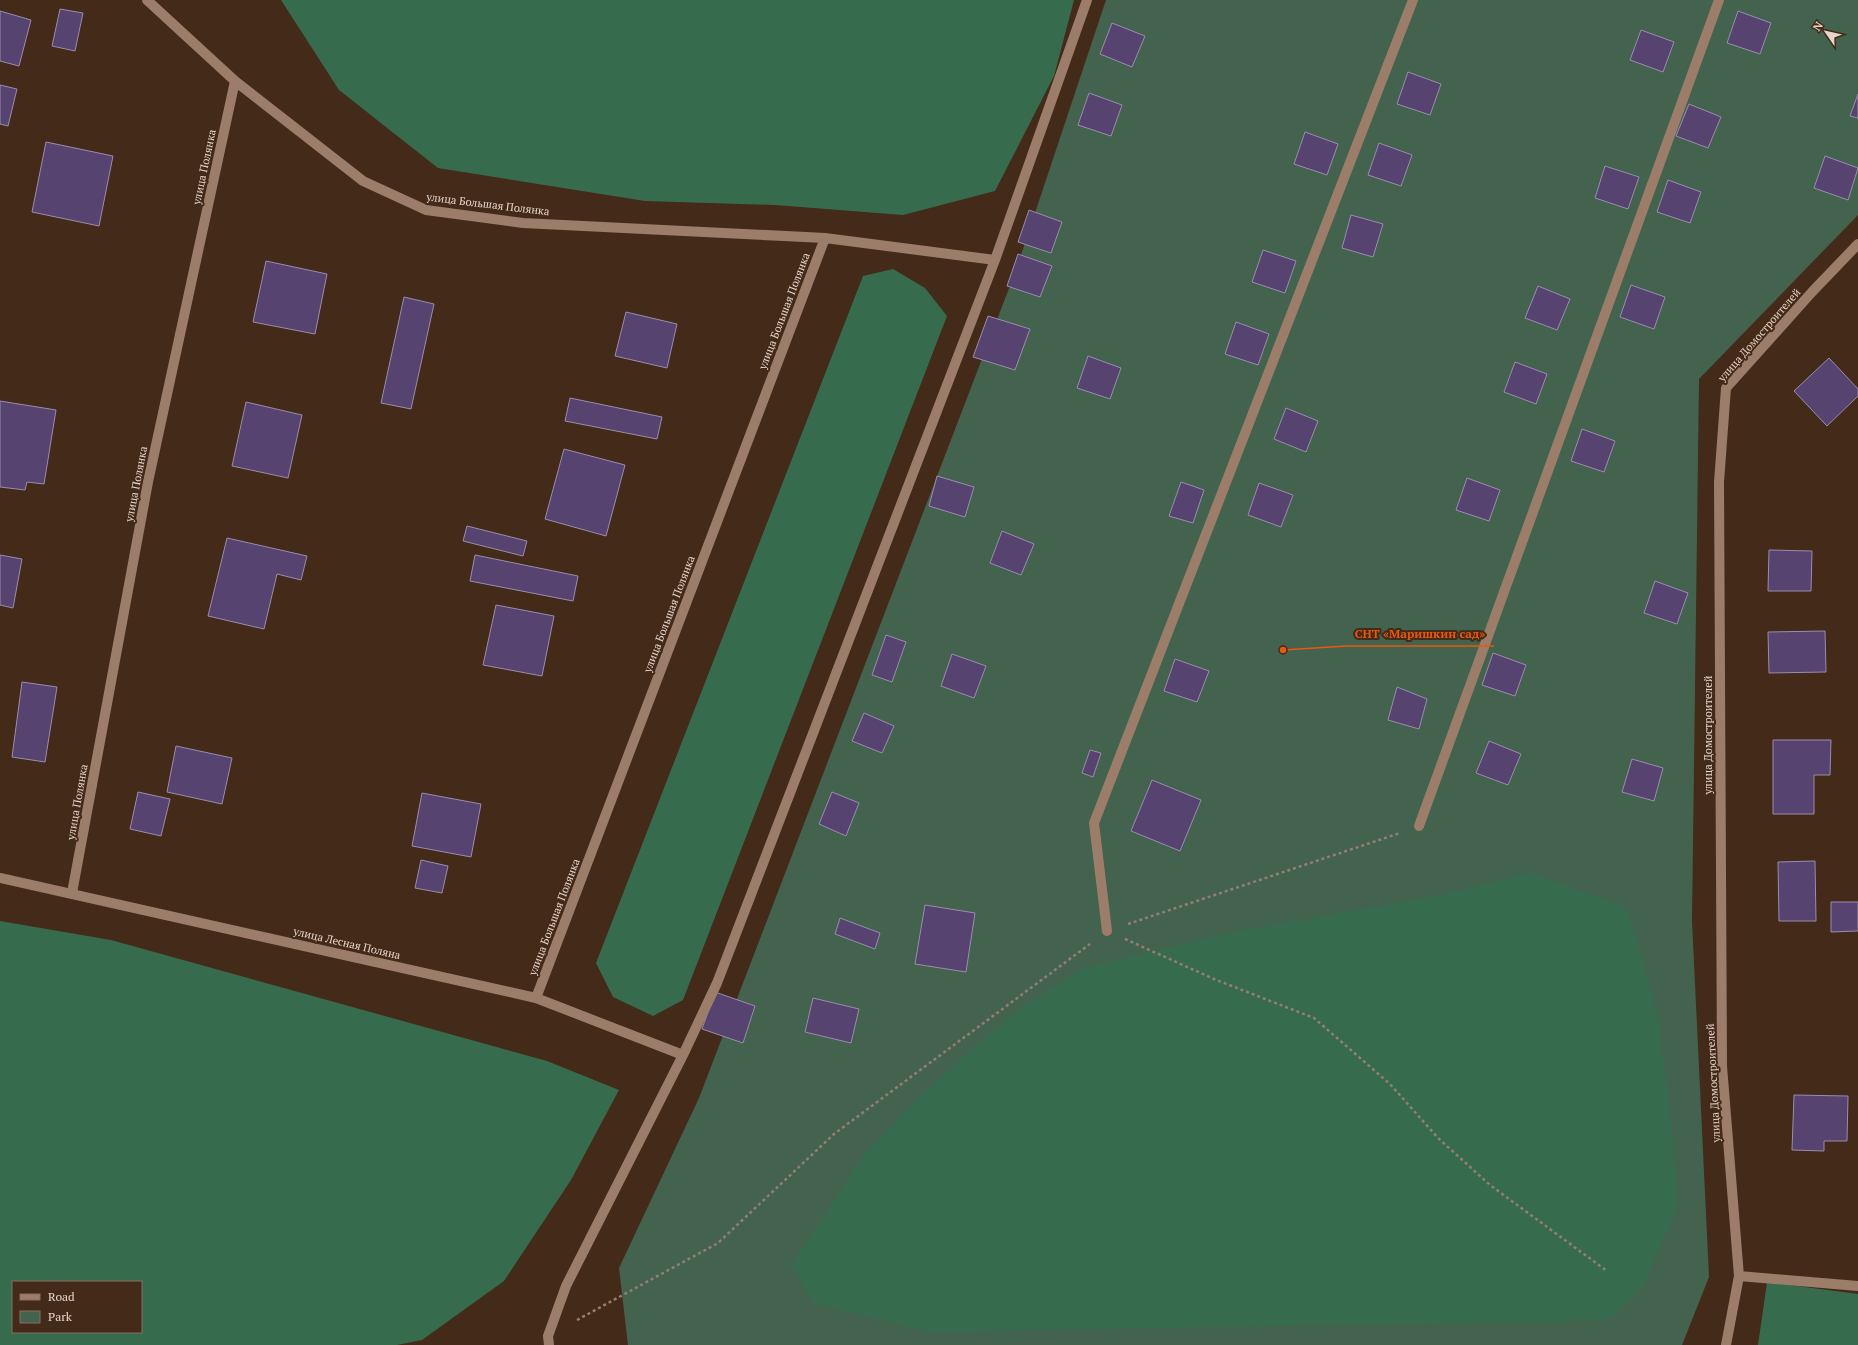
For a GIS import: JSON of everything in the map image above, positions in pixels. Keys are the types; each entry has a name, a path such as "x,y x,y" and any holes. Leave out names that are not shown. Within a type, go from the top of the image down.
{"street":[{"name":"улица Большая Полянка","path":"147,0 235,81 363,182 426,210 523,223 825,238 995,260"},
{"path":"549,1340 566,1286 683,1055 717,983 995,260 1088,0"},
{"path":"1106,931 1094,823 1413,0"},
{"path":"1419,826 1719,0"},
{"name":"улица Полянка","path":"72,893 148,482 235,81"},
{"name":"улица Большая Полянка","path":"536,998 825,238"},
{"name":"улица Домостроителей","path":"1726,1345 1739,1276 1722,1066 1719,482 1726,388 1812,292 1858,244"},
{"name":"улица Лесная Поляна","path":"0,878 536,998 683,1055"},
{"path":"1739,1276 1858,1286"}],"path":[{"path":"549,1340 718,1243 834,1134 1106,931 1419,826"},
{"path":"1106,931 1214,979 1314,1018 1390,1084 1438,1138 1490,1185 1607,1271"}],"green space":[{"path":"281,0 1074,0 1054,76 995,191 903,215 775,205 645,201 438,168 339,90"},
{"path":"1106,0 1858,0 1858,215 1699,379 1692,921 1709,1277 1682,1345 628,1345 619,1268 699,1098 1016,270"},
{"path":"893,269 925,288 947,316 683,1000 653,1016 613,997 596,963 863,276"},
{"path":"1531,873 1628,908 1657,1014 1670,1106 1678,1206 1642,1288 1608,1320 932,1332 813,1303 791,1265 865,1153 925,1091 1010,1016 1083,968 1238,931 1426,898"},
{"path":"0,921 111,940 547,1061 619,1090 571,1180 504,1281 422,1340 397,1345 0,1345"},
{"path":"1767,1282 1858,1294 1858,1345 1758,1345"}],"building":[{"path":"60,9 83,13 75,51 52,46"},
{"path":"0,11 31,20 19,66 0,61"},
{"path":"1738,11 1771,23 1760,54 1727,43"},
{"path":"1112,23 1145,36 1132,67 1100,54"},
{"path":"1641,30 1674,42 1663,72 1630,60"},
{"path":"1408,72 1441,84 1430,115 1397,104"},
{"path":"0,85 17,89 8,126 0,124"},
{"path":"1089,93 1122,105 1111,136 1078,125"},
{"path":"1858,94 1858,118 1850,116"},
{"path":"1689,104 1721,117 1708,148 1676,136"},
{"path":"1305,132 1338,144 1327,175 1294,164"},
{"path":"46,142 113,156 99,226 32,212"},
{"path":"1379,143 1412,155 1401,186 1368,175"},
{"path":"1825,156 1858,168 1848,200 1814,188"},
{"path":"1605,166 1639,177 1628,209 1595,198"},
{"path":"1668,180 1701,192 1690,223 1657,212"},
{"path":"1029,210 1062,222 1051,253 1018,242"},
{"path":"1351,215 1383,224 1373,257 1342,248"},
{"path":"1263,250 1296,261 1285,293 1252,282"},
{"path":"1018,254 1052,266 1040,297 1007,286"},
{"path":"266,261 327,274 315,334 253,322"},
{"path":"1631,285 1665,297 1654,329 1620,317"},
{"path":"1538,286 1570,299 1557,330 1525,318"},
{"path":"404,297 434,304 411,409 381,403"},
{"path":"626,312 677,324 667,368 615,356"},
{"path":"988,316 1030,329 1015,370 973,357"},
{"path":"1236,322 1269,334 1258,365 1225,354"},
{"path":"1088,356 1121,368 1110,399 1077,388"},
{"path":"1829,358 1858,389 1858,396 1827,426 1794,391"},
{"path":"1515,362 1547,374 1536,404 1504,392"},
{"path":"570,398 662,417 657,439 565,421"},
{"path":"0,401 56,410 44,484 27,482 25,490 0,487"},
{"path":"246,402 302,415 288,478 232,466"},
{"path":"1286,408 1318,421 1306,452 1274,439"},
{"path":"1582,429 1615,441 1604,472 1571,461"},
{"path":"564,449 625,465 606,536 545,519"},
{"path":"937,476 974,487 965,517 929,506"},
{"path":"1467,478 1500,490 1489,521 1456,510"},
{"path":"1181,482 1204,490 1193,523 1169,516"},
{"path":"1259,483 1293,495 1281,527 1248,515"},
{"path":"467,526 527,541 523,556 463,541"},
{"path":"1002,531 1034,544 1021,575 990,563"},
{"path":"227,538 307,556 301,580 277,574 264,629 208,616"},
{"path":"1769,550 1812,551 1811,591 1768,591"},
{"path":"0,555 22,559 13,608 0,605"},
{"path":"475,555 578,576 573,601 470,581"},
{"path":"1655,581 1688,593 1677,624 1644,613"},
{"path":"496,605 554,616 542,676 483,665"},
{"path":"1825,631 1826,672 1769,673 1768,632"},
{"path":"886,635 906,642 892,682 872,675"},
{"path":"1493,653 1526,665 1515,696 1482,685"},
{"path":"952,654 986,666 974,698 941,686"},
{"path":"1175,659 1209,671 1197,702 1164,691"},
{"path":"22,682 57,687 45,762 12,757"},
{"path":"1397,687 1427,699 1419,729 1388,720"},
{"path":"864,713 894,726 882,753 852,741"},
{"path":"1773,740 1831,740 1830,775 1814,775 1814,814 1773,814"},
{"path":"1489,741 1521,754 1508,785 1476,773"},
{"path":"176,746 232,758 222,804 167,792"},
{"path":"1090,750 1101,753 1093,777 1082,773"},
{"path":"1632,759 1663,768 1654,801 1622,792"},
{"path":"1152,780 1201,800 1180,851 1131,831"},
{"path":"138,792 170,799 161,836 130,829"},
{"path":"832,792 859,803 846,836 819,824"},
{"path":"422,793 481,804 471,857 412,846"},
{"path":"421,860 448,866 442,893 415,888"},
{"path":"1815,861 1816,921 1779,921 1778,862"},
{"path":"1831,902 1858,902 1858,931 1831,932"},
{"path":"925,905 975,913 966,972 915,964"},
{"path":"840,918 880,933 875,949 835,934"},
{"path":"715,992 755,1006 743,1043 702,1029"},
{"path":"813,998 859,1009 851,1043 805,1032"},
{"path":"1794,1095 1848,1096 1847,1141 1824,1141 1824,1151 1792,1150"}],"place":[{"name":"СНТ «Маришкин сад»","path":"1283,650"}]}
